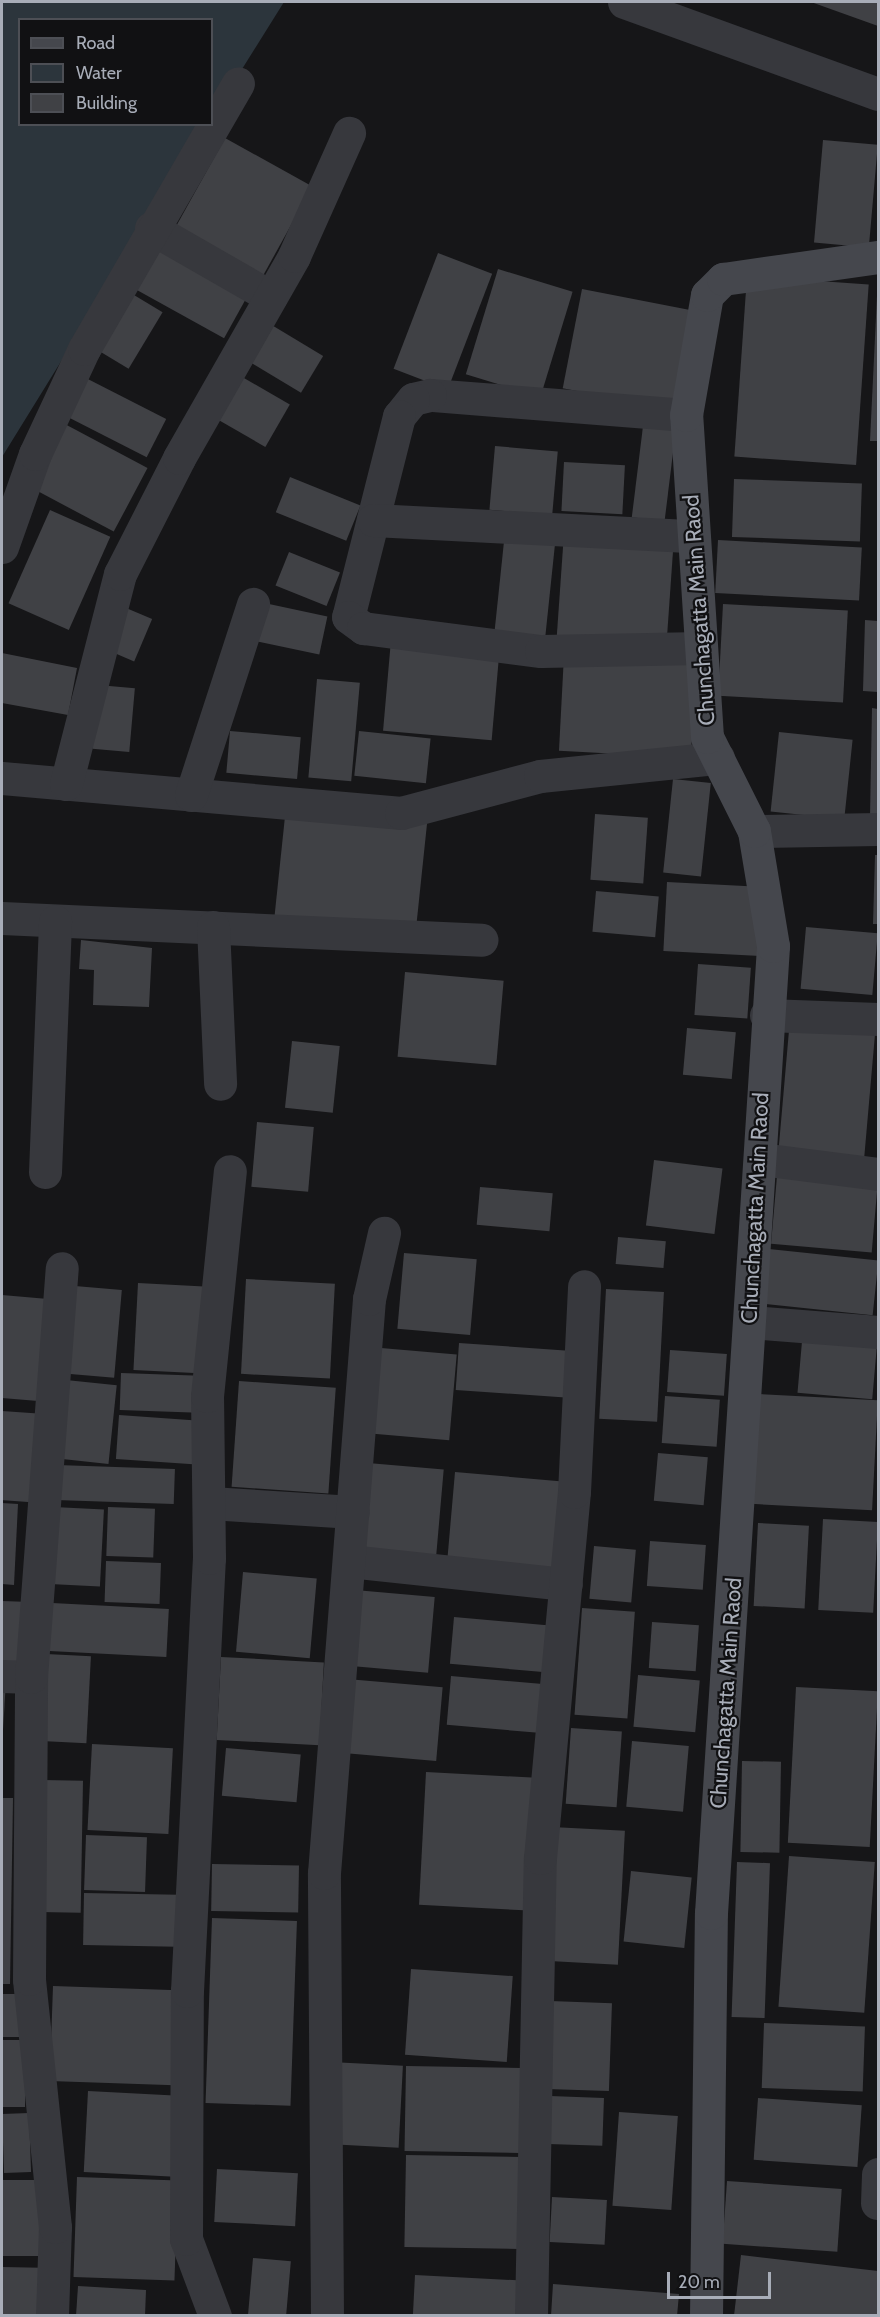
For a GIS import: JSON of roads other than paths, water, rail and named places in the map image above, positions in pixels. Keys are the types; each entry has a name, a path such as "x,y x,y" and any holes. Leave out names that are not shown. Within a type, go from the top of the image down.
{"street":[{"path":"624,2 879,94"},
{"path":"213,125 238,83"},
{"path":"2,547 35,454 79,360 151,228 212,126"},
{"path":"66,784 120,574 179,458 271,297 350,133"},
{"path":"151,228 271,297"},
{"name":"Chunchagatta Main Raod","path":"706,2316 711,1913 761,1159 766,1015 773,946 754,831 707,736 686,416 707,295 723,279 879,257"},
{"path":"686,416 430,395 413,399 399,416 348,617 363,628 541,651 701,648"},
{"path":"373,520 693,536"},
{"path":"191,795 253,604"},
{"path":"2,778 401,813 540,776 718,758"},
{"path":"754,831 879,829"},
{"path":"2,918 481,940"},
{"path":"45,1172 55,921"},
{"path":"213,927 219,1084"},
{"path":"766,1015 879,1018"},
{"path":"761,1159 879,1174"},
{"path":"215,2316 186,2239 187,1991 210,1503 207,1396 230,1171"},
{"path":"327,2316 324,1873 369,1299 384,1233"},
{"path":"52,2316 55,2227 29,1979 16,1676 62,1268"},
{"path":"531,2316 540,1858 566,1584 584,1286"},
{"path":"750,1322 879,1332"},
{"path":"210,1503 352,1512"},
{"path":"349,1561 566,1584"}],"water":[{"path":"2,2 284,2 213,115 213,18 18,18 18,126 206,126 2,457"}]}
